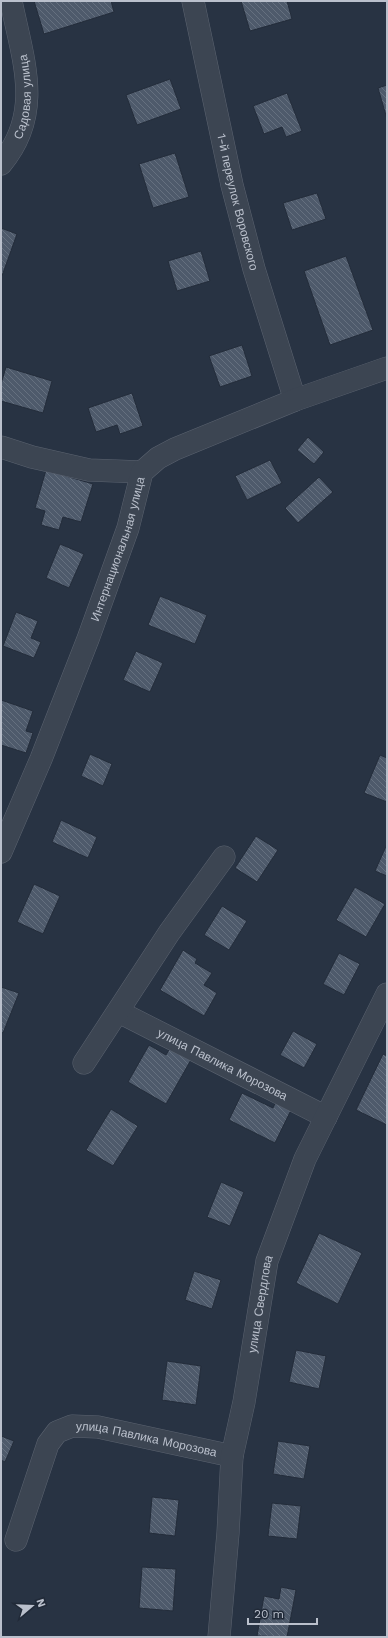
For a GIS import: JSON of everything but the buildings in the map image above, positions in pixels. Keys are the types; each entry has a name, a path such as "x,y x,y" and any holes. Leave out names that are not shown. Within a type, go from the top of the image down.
{"street":[{"name":"Садовая улица","path":"1,164 17,142 26,112 28,80 11,1"},
{"name":"1-й переулок Воровского","path":"193,1 232,184 258,283 295,400"},
{"name":"Интернациональная улица","path":"1,852 41,759 88,639 128,528 142,472 166,453 295,400 387,368"},
{"path":"1,447 32,457 89,470 142,472"},
{"path":"84,1063 119,1012 169,933 224,857"},
{"name":"улица Свердлова","path":"219,1637 228,1533 232,1456 244,1402 267,1261 305,1159 387,994"},
{"name":"улица Павлика Морозова","path":"119,1012 326,1117"},
{"name":"улица Павлика Морозова","path":"16,1540 48,1444 57,1432 72,1426 98,1427 232,1456"}]}
